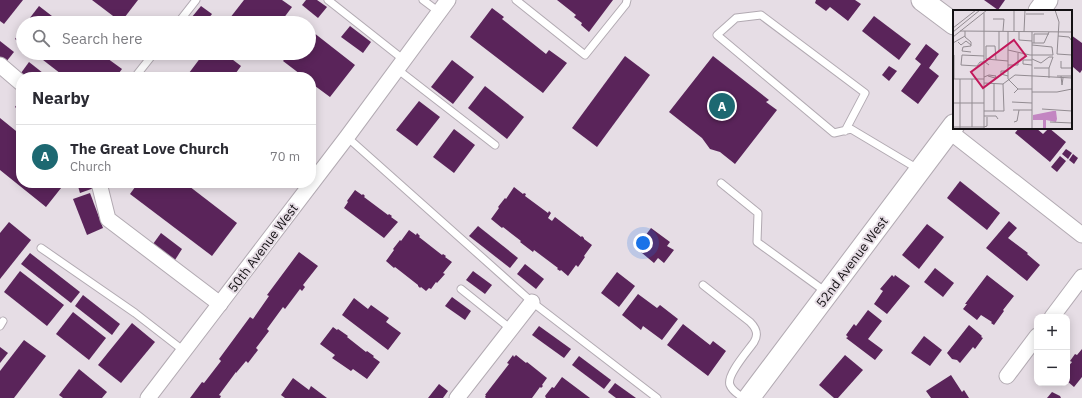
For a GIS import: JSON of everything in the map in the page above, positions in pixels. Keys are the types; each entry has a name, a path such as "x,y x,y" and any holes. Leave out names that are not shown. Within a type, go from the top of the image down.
{"street":[{"path":"922,0 953,23"},
{"path":"1040,10 1047,0"},
{"name":"50th Avenue West","path":"316,178 444,6"},
{"path":"0,65 16,79"},
{"name":"52nd Avenue West","path":"750,398 952,128"},
{"path":"953,129 1082,235"},
{"path":"100,188 108,219 220,304"},
{"name":"50th Avenue West","path":"148,398 308,188"},
{"path":"1054,314 1082,277"},
{"path":"458,398 532,302"},
{"path":"1007,376 1034,340"}],"lane":[{"path":"183,16 196,0"},
{"path":"328,0 494,145"},
{"path":"423,0 444,6"},
{"path":"516,0 585,54 626,4 627,0"},
{"path":"845,131 865,93 762,15 736,18 717,35 834,133 851,130 920,170"},
{"path":"139,72 148,60"},
{"path":"347,137 532,302 657,398"},
{"path":"720,183 758,212 757,242 828,294"},
{"path":"41,248 135,313 184,351"},
{"path":"703,286 750,322 756,331 756,338 754,342 732,372 730,378 729,385 744,398"},
{"path":"461,289 511,329"}],"building":[{"path":"0,0 23,0 4,24 0,21"},
{"path":"92,0 138,0 126,16 113,16"},
{"path":"244,0 282,0 292,7 285,16 231,16"},
{"path":"306,0 317,0 327,7 318,18 302,5"},
{"path":"557,0 613,0 589,32 581,25 582,23 574,17 576,15"},
{"path":"816,0 855,0 861,4 848,21 830,7 826,11 815,3"},
{"path":"984,0 1005,0 998,10"},
{"path":"39,6 52,16 31,16"},
{"path":"201,6 212,14 210,16 193,16"},
{"path":"492,8 504,17 502,19 546,54 549,50 567,63 543,93 470,37"},
{"path":"874,16 911,44 899,60 862,31"},
{"path":"350,26 371,42 363,53 341,37"},
{"path":"316,34 355,65 330,97 316,87 316,72 297,72 283,61 316,60"},
{"path":"1072,36 1082,43 1082,70 1080,73 1073,67 1072,68"},
{"path":"0,41 14,52 6,62 0,57"},
{"path":"926,44 939,54 929,68 939,76 918,104 901,91 921,64 915,59"},
{"path":"625,56 650,75 597,147 572,128"},
{"path":"713,56 769,100 766,102 777,110 735,164 720,152 710,149 702,138 669,112"},
{"path":"43,60 110,60 122,69 120,72 59,72"},
{"path":"199,60 233,60 241,66 237,72 190,72"},
{"path":"452,60 474,77 453,104 431,87"},
{"path":"29,62 42,72 22,72"},
{"path":"889,66 897,71 889,81 882,75"},
{"path":"485,86 524,117 507,139 468,108"},
{"path":"419,101 440,117 417,146 396,130"},
{"path":"0,118 16,131 16,183 0,170"},
{"path":"454,129 475,145 454,173 433,157"},
{"path":"1018,129 1037,129 1043,134 1048,129 1050,129 1066,142 1050,162 1015,133"},
{"path":"1066,149 1072,153 1068,159 1062,154"},
{"path":"1073,154 1078,158 1074,164 1069,160"},
{"path":"1060,156 1066,161 1057,172 1051,167"},
{"path":"960,181 1000,213 987,230 947,198"},
{"path":"514,187 523,194 526,194 525,196 548,213 549,211 551,213 548,218 552,221 555,217 592,245 578,267 576,265 568,276 534,250 533,252 520,242 521,241 491,219 499,208 498,207 505,198 506,199"},
{"path":"22,188 61,188 46,207"},
{"path":"78,188 94,188 80,193"},
{"path":"134,188 192,188 237,223 212,256 130,194"},
{"path":"355,190 362,195 363,194 365,196 364,197 388,215 389,214 392,216 391,217 398,222 384,238 344,208"},
{"path":"90,193 103,228 87,235 73,199"},
{"path":"1009,221 1017,228 1008,238 1028,253 1027,254 1040,265 1027,281 986,248"},
{"path":"9,222 31,240 0,279 0,233"},
{"path":"927,224 944,237 919,269 902,255"},
{"path":"478,226 518,258 510,268 469,236"},
{"path":"651,228 670,242 667,246 674,250 664,263 658,258 654,263 636,248"},
{"path":"409,230 416,235 417,233 420,236 419,237 452,262 443,273 445,274 437,283 436,282 431,289 429,288 426,291 386,261 394,250 393,249"},
{"path":"161,233 182,249 175,260 153,244"},
{"path":"299,252 318,266 303,285 305,287 302,291 300,289 285,309 283,307 267,329 269,331 256,348 258,350 248,363 246,361 236,372 219,395 221,396 220,398 190,398 221,361 219,359 250,317 253,319 269,296 267,295"},
{"path":"30,253 80,292 71,303 21,264"},
{"path":"525,264 544,279 536,289 517,274"},
{"path":"935,268 954,283 943,297 924,282"},
{"path":"20,271 64,305 47,326 4,292"},
{"path":"473,271 492,285 485,294 466,280"},
{"path":"617,272 635,286 619,307 601,293"},
{"path":"892,275 894,277 895,275 910,286 887,314 874,304 883,291 880,289"},
{"path":"987,275 1014,296 994,325 981,315 977,320 963,309 967,304 965,304"},
{"path":"638,294 657,308 660,305 678,319 662,340 643,326 641,330 622,315"},
{"path":"83,295 120,324 112,335 75,306"},
{"path":"452,297 471,311 465,320 445,306"},
{"path":"354,298 368,309 371,305 389,318 386,322 401,333 388,350 342,315"},
{"path":"868,310 882,321 868,339 883,350 875,360 846,338 848,337 846,335 854,324 856,326"},
{"path":"73,312 106,338 89,360 56,334"},
{"path":"132,323 155,342 121,383 98,365"},
{"path":"683,324 710,345 713,341 726,351 708,376 667,345"},
{"path":"969,325 983,338 975,349 973,347 960,363 957,360 952,359 947,353"},
{"path":"539,326 571,349 564,358 532,335"},
{"path":"333,327 348,336 347,337 380,362 367,379 353,369 351,371 332,358 335,355 320,344"},
{"path":"924,336 942,350 930,366 911,353"},
{"path":"24,340 46,356 14,398 0,398 0,371"},
{"path":"0,347 8,353 0,363"},
{"path":"1082,349 1082,377 1074,387 1070,384 1070,364 1072,362 1070,361 1075,354 1077,355"},
{"path":"513,355 514,357 516,355 526,363 527,362 547,378 542,385 543,386 541,388 540,387 532,398 486,398 485,395 509,364 507,363"},
{"path":"845,355 863,370 838,398 834,398 819,385"},
{"path":"579,356 611,380 604,389 572,365"},
{"path":"79,369 107,392 102,398 63,398 59,395"},
{"path":"951,375 962,392 964,390 969,398 931,398 926,391"},
{"path":"562,377 590,398 546,398 545,396 552,387 554,388"},
{"path":"293,378 309,390 311,386 327,398 285,398 281,395"},
{"path":"615,383 636,398 616,398 608,392"},
{"path":"439,384 448,391 443,398 428,398"},
{"path":"1052,392 1060,396 1061,398 1047,398"}],"place":[{"name":"The Great Love Church","path":"722,106"}]}
